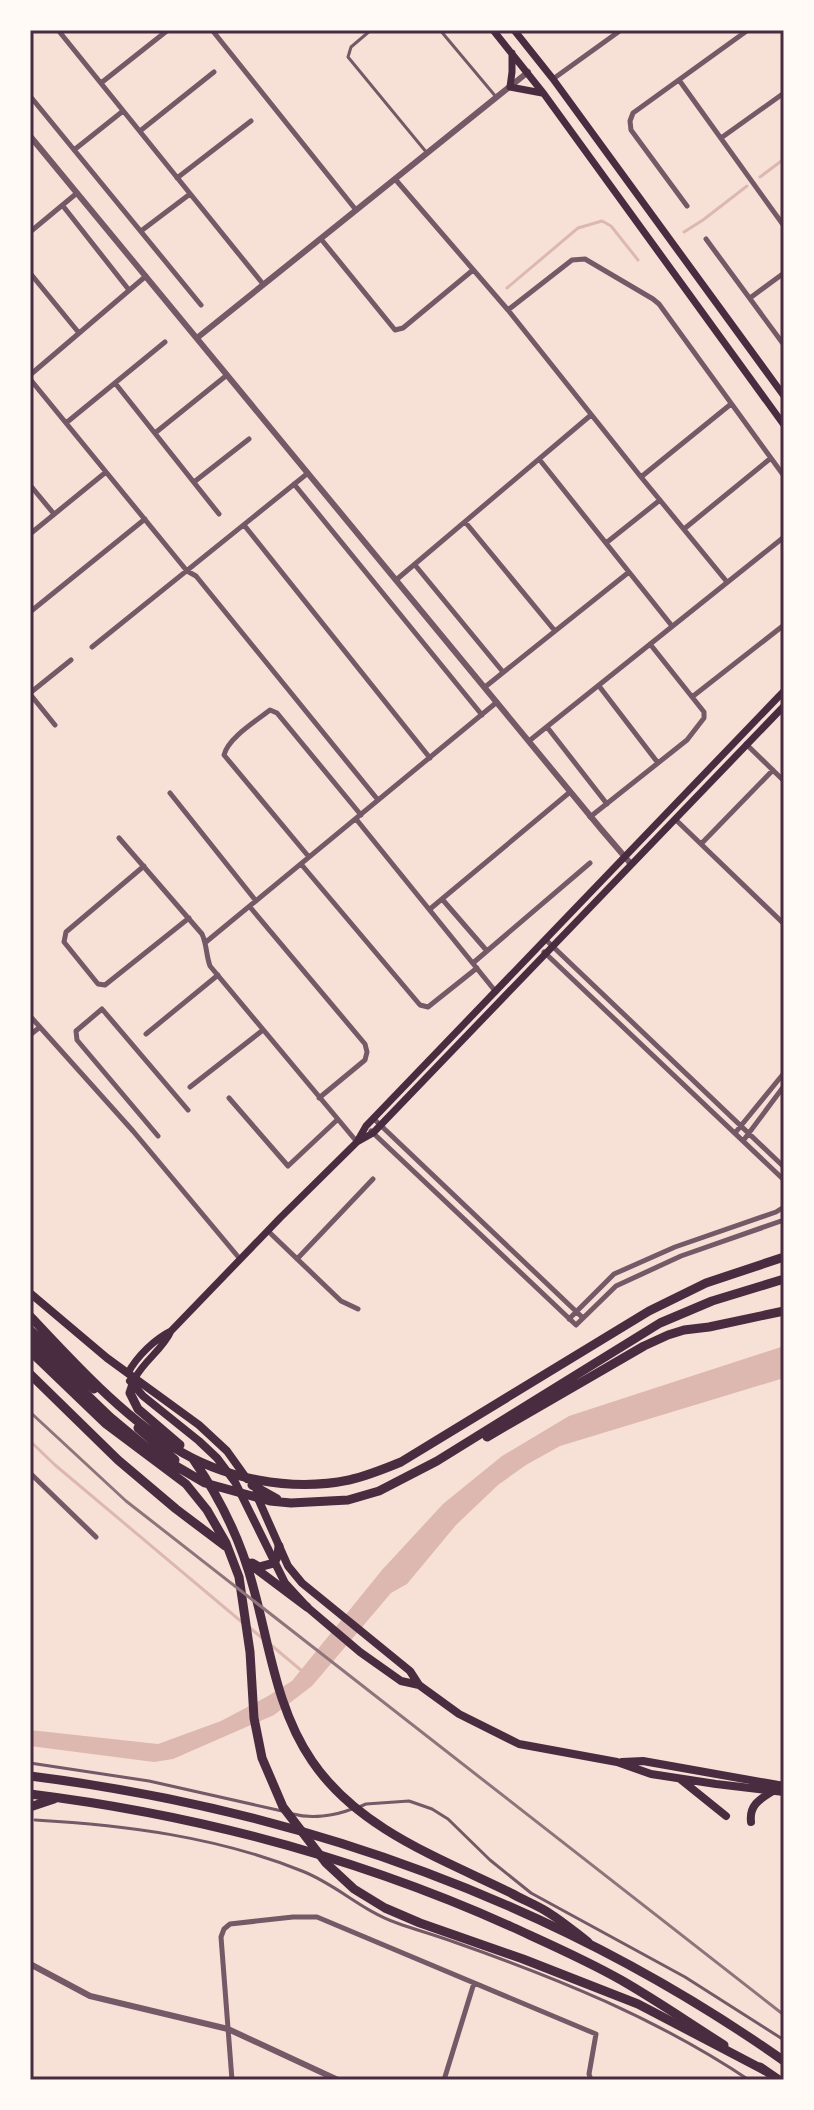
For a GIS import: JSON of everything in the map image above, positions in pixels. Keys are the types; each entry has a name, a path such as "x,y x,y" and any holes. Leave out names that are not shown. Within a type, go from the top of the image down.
{"highway":[{"path":"30,1316 140,1422 174,1448 233,1474 260,1481 315,1483 348,1480 401,1462 649,1311 706,1283 784,1257"},
{"path":"30,1340 110,1417 152,1452 205,1483 270,1501 348,1500 379,1491 437,1461 660,1323 712,1301 784,1279"},
{"path":"765,1284 784,1287"},
{"path":"252,1485 286,1503 304,1507 354,1500 382,1492 411,1480 668,1335 784,1311"},
{"path":"30,1330 185,1468 229,1523"},
{"path":"30,1351 106,1424 186,1484 207,1510 226,1543 239,1577 250,1652 254,1718 262,1758 283,1807 326,1863 354,1889 385,1908 638,2004 764,2070"},
{"path":"30,1374 118,1460 176,1509 307,1607"},
{"path":"131,1378 130,1393 138,1409 193,1458 229,1523 244,1556 280,1696 311,1761 333,1787 368,1819 548,1912 588,1942"},
{"path":"239,1557 259,1567 274,1563 279,1546"},
{"path":"30,1776 198,1804 277,1824 355,1847 517,1908 588,1942 680,1993 784,2061"},
{"path":"30,1794 194,1821 278,1841 352,1863 456,1902 620,1979 779,2080"},
{"path":"30,1807 57,1797"}],"main road":[{"path":"493,30 528,72 784,425"},
{"path":"514,30 784,396"},
{"path":"512,53 510,87 544,94"},
{"path":"684,285 693,289 697,276"},
{"path":"709,320 710,309 721,309"},
{"path":"131,1378 240,1259 377,1122 628,861 784,691"},
{"path":"628,861 675,819 784,706"},
{"path":"377,1122 496,992 542,950"},
{"path":"30,1293 131,1378 199,1425 227,1451 252,1485 288,1566 302,1583 410,1671 419,1685 459,1714 519,1744 617,1762 641,1771 716,1784 781,1790"},
{"path":"131,1378 143,1396 217,1458 235,1482 285,1583 307,1607 360,1652 401,1681 419,1685"},
{"path":"617,1762 643,1761 781,1790"},
{"path":"678,1777 726,1816"},
{"path":"751,1822 750,1815 758,1800 781,1790"}],"street":[{"path":"101,83 168,30"},
{"path":"212,30 356,210"},
{"path":"553,79 621,30"},
{"path":"687,206 631,130 630,121 633,113 748,30"},
{"path":"61,31 263,284"},
{"path":"140,131 214,72"},
{"path":"197,338 528,72"},
{"path":"679,80 784,226"},
{"path":"721,138 784,93"},
{"path":"30,96 201,305"},
{"path":"74,150 123,111"},
{"path":"177,178 251,121"},
{"path":"30,136 628,861"},
{"path":"30,151 37,145"},
{"path":"395,179 508,310 727,582"},
{"path":"30,232 77,193"},
{"path":"141,231 190,194"},
{"path":"63,206 129,290"},
{"path":"321,239 395,330 403,328 473,270"},
{"path":"706,239 784,345"},
{"path":"508,310 572,260 585,259 653,299 784,476"},
{"path":"30,273 79,333"},
{"path":"750,298 784,273"},
{"path":"146,276 30,377 378,800"},
{"path":"66,423 165,342"},
{"path":"155,433 227,375"},
{"path":"115,383 219,514"},
{"path":"641,477 731,404"},
{"path":"396,580 591,415"},
{"path":"194,482 249,439"},
{"path":"684,529 771,458"},
{"path":"539,459 672,626"},
{"path":"30,534 106,472"},
{"path":"92,647 308,473"},
{"path":"294,484 482,715"},
{"path":"30,485 54,514"},
{"path":"606,543 660,500"},
{"path":"30,612 145,519"},
{"path":"466,523 555,631"},
{"path":"244,525 430,758"},
{"path":"529,741 784,537"},
{"path":"415,565 503,672"},
{"path":"485,687 629,572"},
{"path":"692,697 784,625"},
{"path":"590,817 687,740 704,718 704,712 650,644"},
{"path":"55,725 30,694 71,660"},
{"path":"599,686 658,763"},
{"path":"206,942 497,702"},
{"path":"309,858 224,755 226,745 270,710 277,713 496,992"},
{"path":"547,727 607,804"},
{"path":"746,744 784,781"},
{"path":"701,844 773,770"},
{"path":"430,910 570,792"},
{"path":"170,793 256,901"},
{"path":"675,819 784,924"},
{"path":"119,838 202,934 210,966 357,1142"},
{"path":"301,864 420,1005 428,1007 475,966 487,951 590,863"},
{"path":"144,866 66,932 64,942 98,984 105,985 189,918"},
{"path":"442,899 487,951"},
{"path":"250,907 365,1044 365,1060 319,1098"},
{"path":"549,943 784,1167"},
{"path":"542,950 784,1180"},
{"path":"146,1034 218,975"},
{"path":"158,1136 77,1040 76,1031 84,1024 102,1009 188,1110"},
{"path":"30,1016 133,1131 240,1259"},
{"path":"30,1035 40,1027"},
{"path":"190,1087 263,1030"},
{"path":"735,1133 784,1073"},
{"path":"743,1141 784,1086"},
{"path":"229,1098 288,1166 337,1120"},
{"path":"377,1122 583,1318"},
{"path":"370,1129 576,1325 616,1286 681,1256 784,1220"},
{"path":"297,1259 373,1179"},
{"path":"569,1319 614,1274 675,1247 784,1207"},
{"path":"268,1231 341,1301 358,1309"},
{"path":"30,1473 96,1537"},
{"path":"232,2080 221,1937 224,1929 230,1924 317,1917 596,2034 589,2074 591,2080"},
{"path":"30,1964 90,1996 228,2029 338,2080"},
{"path":"444,2080 474,1983"}],"lane":[{"path":"371,30 351,47 348,57 427,153"},
{"path":"440,30 497,98"},
{"path":"30,1763 149,1781 303,1817 341,1813 366,1804 409,1801 432,1809 448,1819 490,1860 531,1893 685,1977 784,2040"},
{"path":"35,1820 100,1824 227,1846 301,1871 332,1886 377,1915 520,1966 643,2018 749,2080"}],"shaded area":[{"path":"784,1346 784,1378 560,1446 498,1485 456,1525 407,1584 391,1593 312,1686 274,1715 173,1759 154,1762 30,1746 30,1730 158,1744 221,1721 292,1681 382,1570 443,1504 502,1456 569,1416"}],"waterway":[{"path":"760,177 784,159"},
{"path":"684,232 747,186"},
{"path":"507,288 578,228 602,221 611,226 638,260"},
{"path":"30,1441 243,1623"},
{"path":"249,1627 262,1638"},
{"path":"271,1645 302,1671"}],"railway":[{"path":"30,1412 126,1501 784,2015"}]}
